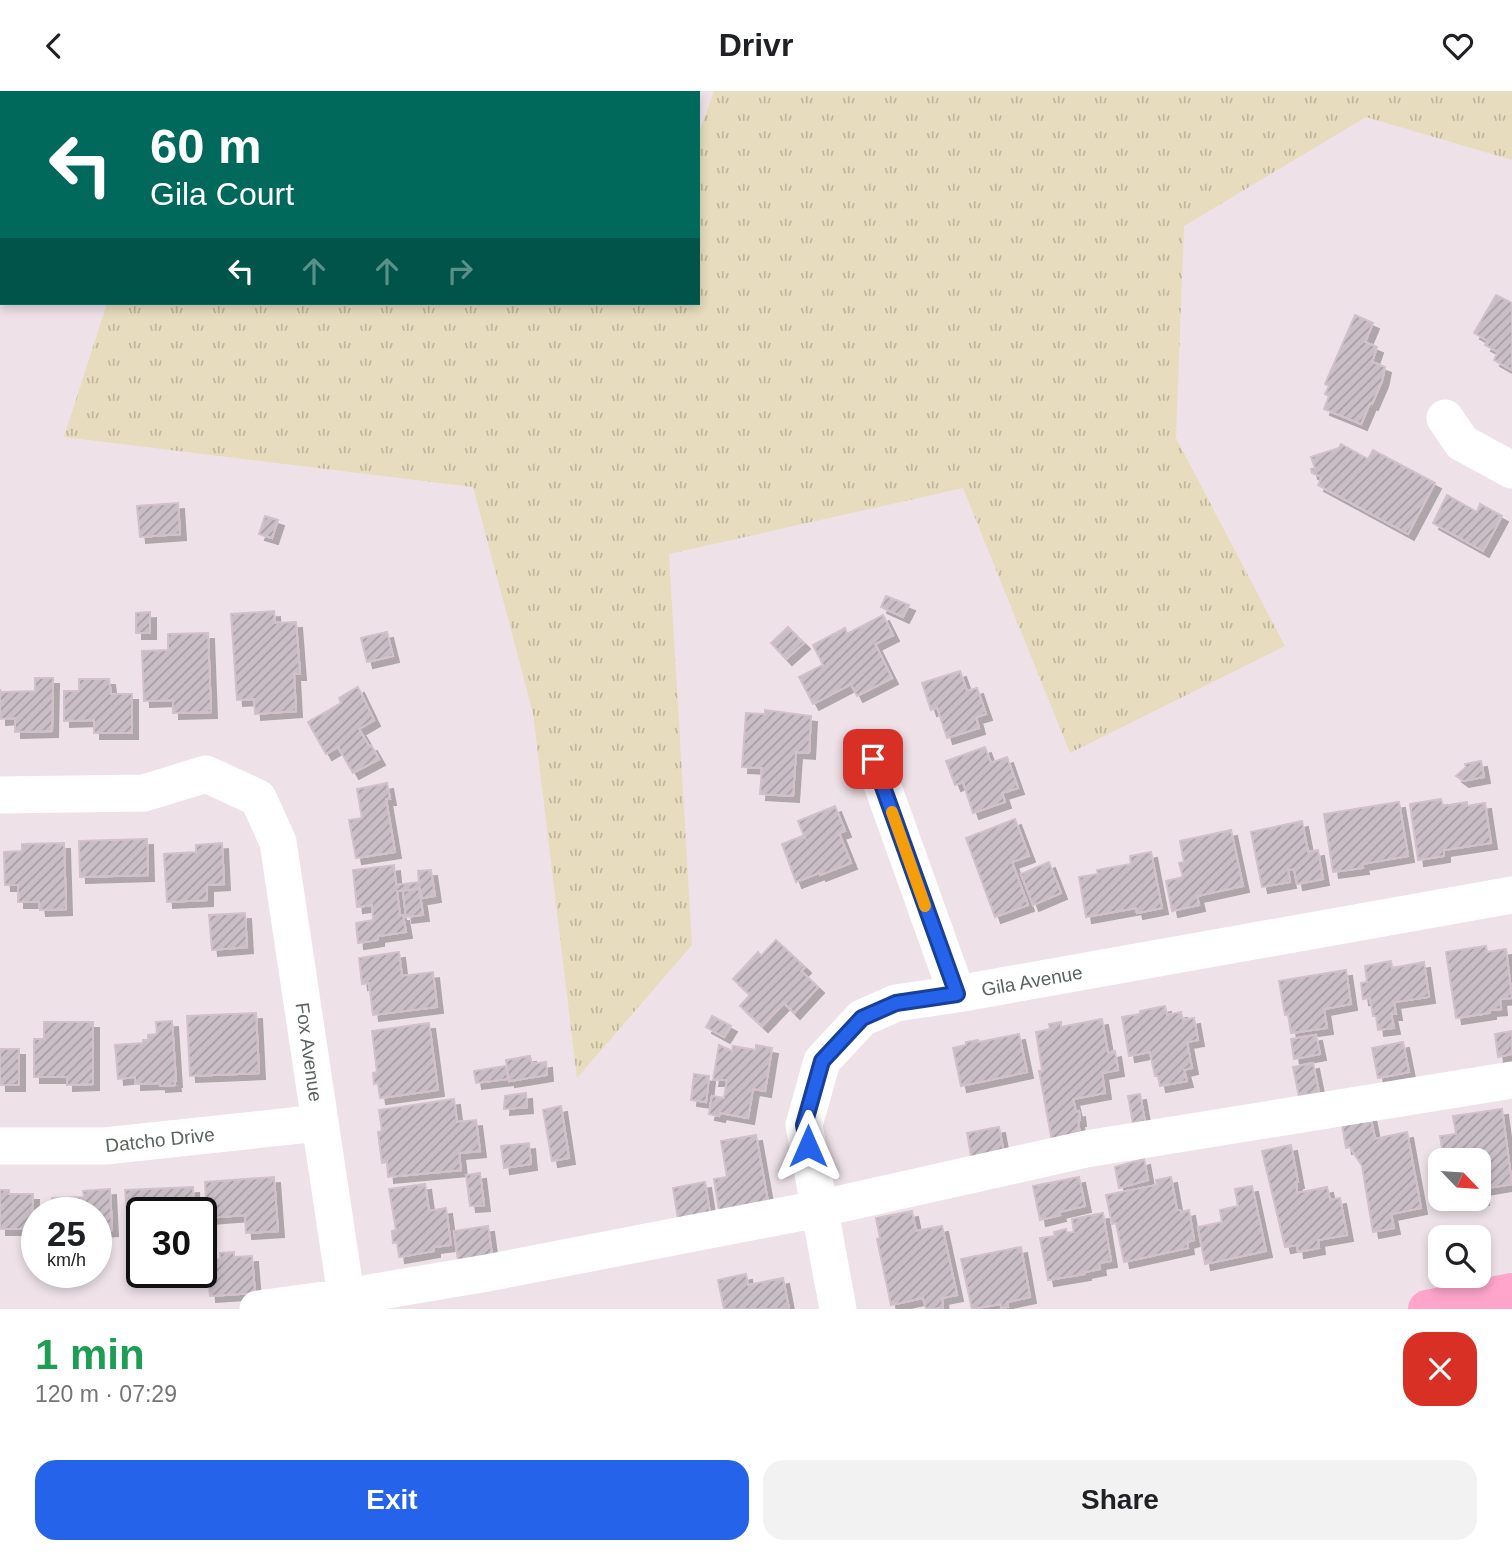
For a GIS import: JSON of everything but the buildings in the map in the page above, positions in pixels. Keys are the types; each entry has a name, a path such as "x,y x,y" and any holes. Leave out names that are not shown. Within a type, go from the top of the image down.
{"main road":[{"path":"1427,1309 1511,1298"}],"street":[{"path":"1445,418 1462,443 1512,470"},
{"path":"873,759 957,994"},
{"name":"Fox Avenue","path":"0,795 144,793 206,774 258,798 278,842 347,1303"},
{"name":"Gila Avenue","path":"838,1309 804,1125 822,1061 862,1018 896,1003 1512,895"},
{"path":"258,1309 347,1303 818,1209 1086,1149 1512,1080"},
{"name":"Datcho Drive","path":"0,1146 105,1146 319,1123"}],"green space":[{"path":"714,91 1512,91 1512,160 1366,117 1184,226 1176,438 1285,646 1070,753 963,488 669,554 692,945 577,1078 533,713 473,487 64,437 106,305 700,305 700,130"}],"slow traffic":[{"path":"892,812 925,906"}],"route":[{"path":"808,1146 804,1125 822,1061 862,1018 896,1003 957,994 873,759"}]}
